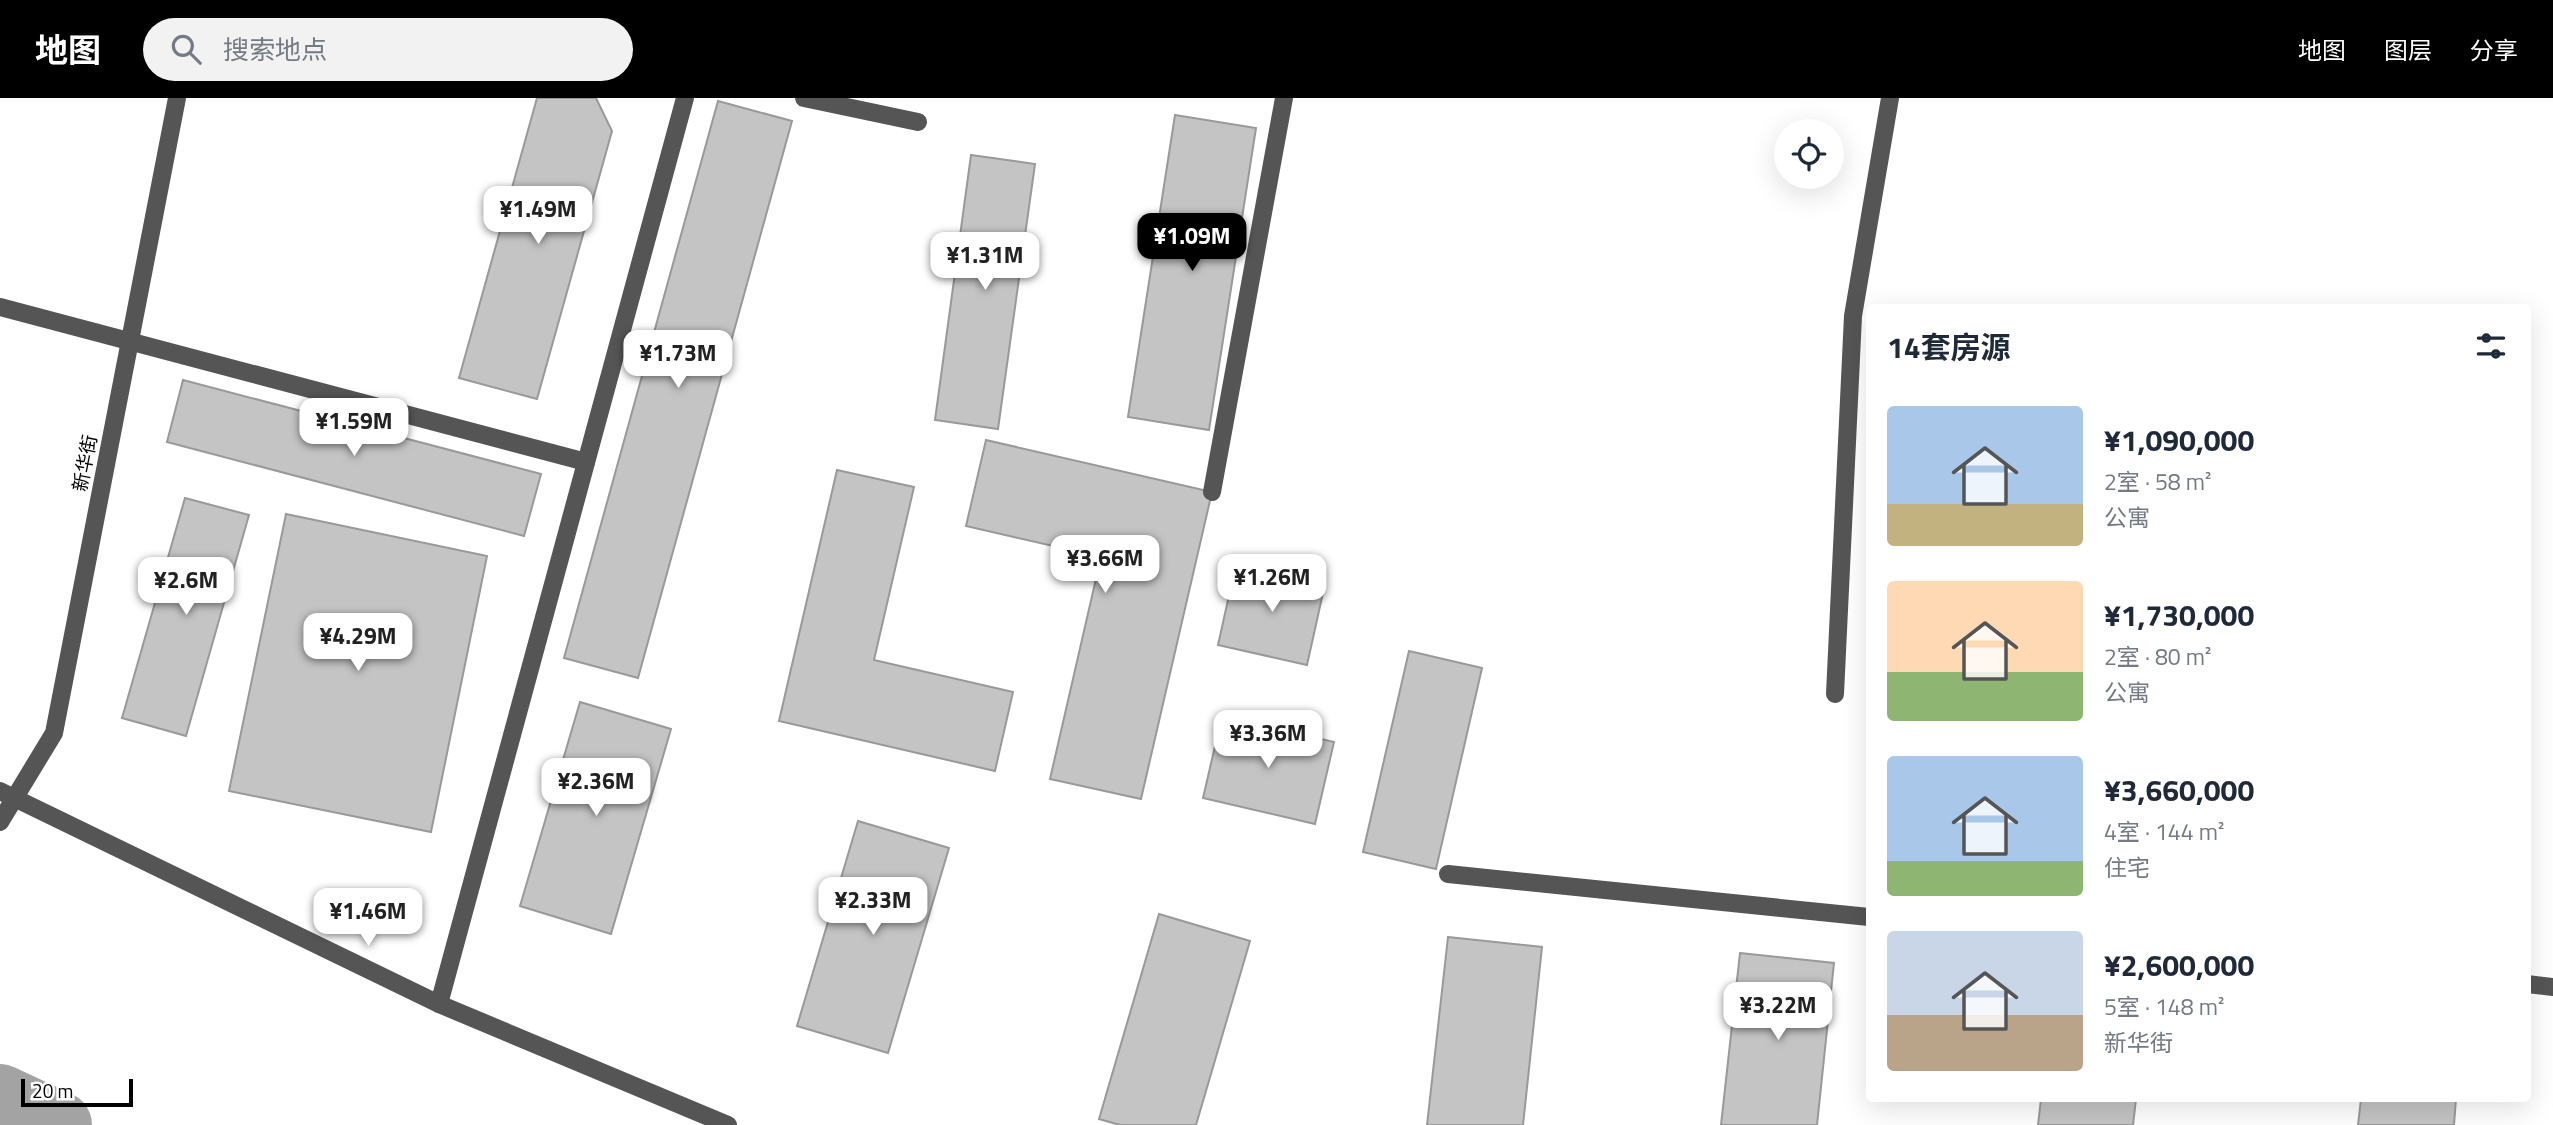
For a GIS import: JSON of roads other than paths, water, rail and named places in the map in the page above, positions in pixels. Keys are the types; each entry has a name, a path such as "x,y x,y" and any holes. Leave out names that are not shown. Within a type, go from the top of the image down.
{"street":[{"name":"新华街","path":"0,822 7,794 54,733 177,98"},
{"path":"439,1004 685,98"},
{"path":"804,98 918,122"},
{"path":"1212,492 1284,98"},
{"path":"1835,694 1853,316 1890,98"},
{"path":"0,307 586,461"},
{"path":"7,794 439,1004 728,1125"},
{"path":"1448,874 1866,917"},
{"path":"2531,984 2553,986"}],"waterway":[{"path":"0,1098 58,1125"}]}
